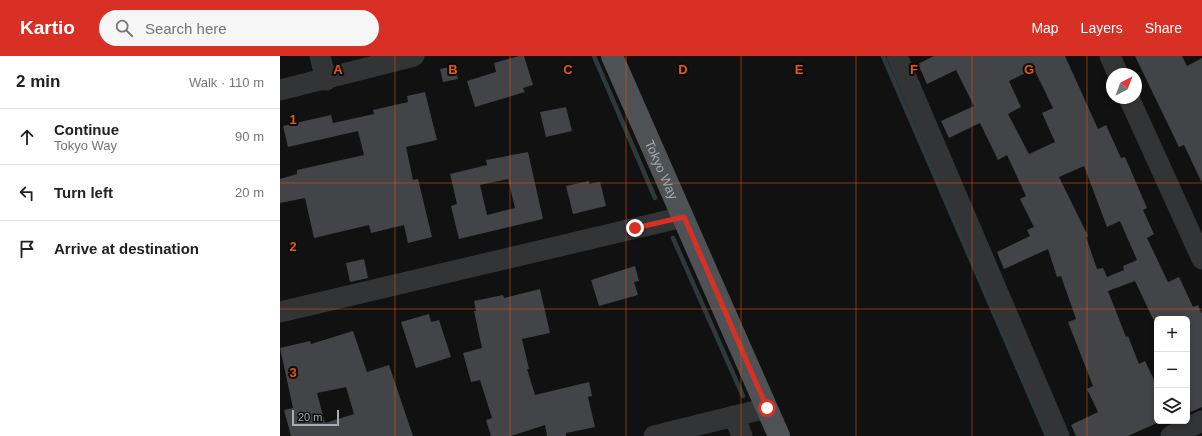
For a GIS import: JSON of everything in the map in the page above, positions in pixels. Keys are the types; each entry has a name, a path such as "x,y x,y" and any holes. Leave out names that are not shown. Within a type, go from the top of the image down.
{"main road":[{"name":"Tokyo Way","path":"612,56 779,436"}],"street":[{"path":"320,56 326,80"},
{"path":"280,90 326,80 414,56"},
{"path":"897,56 1059,436"},
{"path":"1110,56 1115,68"},
{"path":"1132,104 1202,259"},
{"path":"280,312 684,217"},
{"path":"654,436 767,408"},
{"path":"734,416 742,436"},
{"path":"1171,436 1202,422"}],"building":[{"path":"524,56 533,85 523,88 525,92 475,107 467,81 496,72 494,63"},
{"path":"934,56 1065,56 1098,129 1106,125 1121,158 1125,157 1147,208 1143,210 1154,234 1147,238 1168,282 1179,277 1193,307 1198,305 1202,314 1202,407 1191,412 1190,410 1190,316 1154,316 1153,319 1135,281 1108,291 1126,337 1128,336 1139,364 1145,361 1154,380 1155,424 1128,436 1076,436 1071,425 1098,412 1087,389 1093,386 1068,322 1076,319 1061,276 1057,277 1048,249 1004,269 997,252 1030,236 1027,230 1034,227 1020,199 1026,196 1007,155 998,160 980,123 949,138 941,121 974,106 956,70 927,84 918,64","holes":["1034,69 1053,108 1042,113 1055,142 1029,154 1008,114 1021,107 1009,81","1084,166 1107,227 1120,221 1137,260 1123,266 1124,270 1107,277 1103,268 1097,269 1086,237 1088,236 1059,177"]},
{"path":"1135,56 1182,56 1187,66 1202,58 1202,183 1184,145 1179,147"},
{"path":"455,66 458,79 443,82 440,69"},
{"path":"425,92 437,140 406,147 413,180 418,179 432,237 408,243 404,225 371,233 369,225 314,238 305,198 280,203 280,179 297,174 297,170 364,155 358,131 288,147 283,126 331,115 333,123 374,114 373,110 408,102 407,96"},
{"path":"566,107 572,131 546,137 540,112"},
{"path":"528,152 543,219 459,239 451,206 457,204 450,174 487,165 486,160","holes":["508,179 515,208 487,215 480,185"]},
{"path":"589,181 589,184 600,182 606,206 573,214 566,186"},
{"path":"364,259 368,278 350,282 346,263"},
{"path":"635,266 639,281 634,282 638,295 599,306 591,280"},
{"path":"540,289 550,333 522,339 529,369 527,369 535,395 589,382 592,396 588,397 595,427 566,433 566,436 547,436 545,425 511,436 491,436 486,420 492,418 480,380 471,382 463,353 482,348 474,311 476,311 474,301 503,295 504,298"},
{"path":"429,314 431,322 439,320 451,357 416,368 401,322"},
{"path":"353,331 367,372 389,365 413,436 291,436 284,410 293,408 280,348 310,341 311,344","holes":["346,387 354,414 325,423 317,393"]}],"waterway":[{"path":"594,56 655,198"},
{"path":"883,56 1047,436"},
{"path":"673,238 743,396"}],"route":[{"path":"635,228 684,217 767,408"}]}
